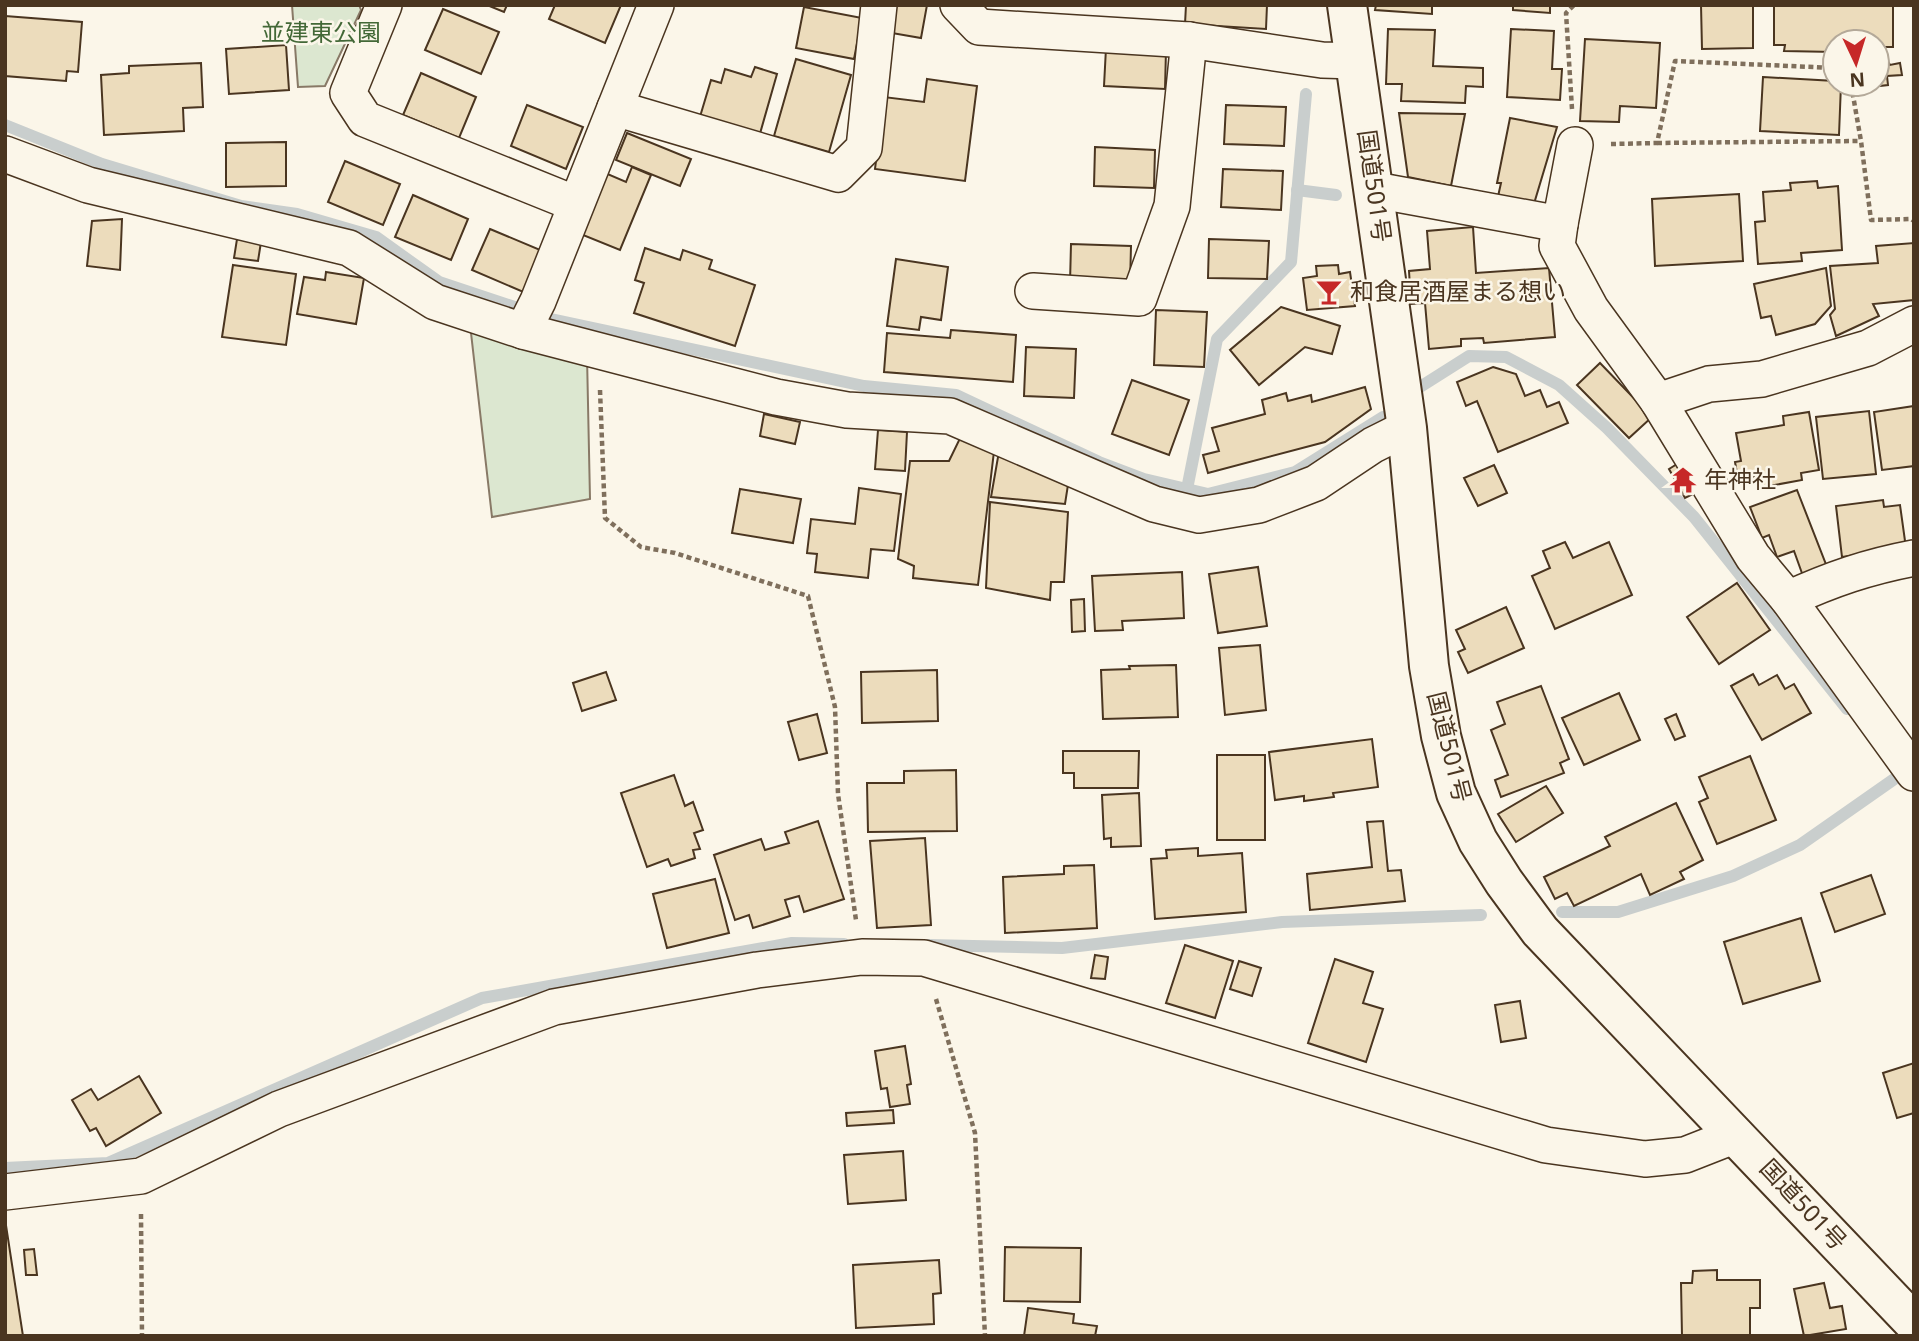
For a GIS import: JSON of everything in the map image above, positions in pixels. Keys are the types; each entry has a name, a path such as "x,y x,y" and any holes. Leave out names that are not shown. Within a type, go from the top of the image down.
{"highway":[{"name":"国道501号","path":"1347,5 1407,428 1433,689 1441,736 1456,793 1473,829 1504,882 1540,931 1914,1323"}],"street":[{"path":"384,5 348,93 365,119 576,204"},
{"path":"531,316 656,5"},
{"path":"615,108 838,174 864,148 879,5"},
{"path":"958,5 979,27 1189,40 1322,60 1356,61"},
{"path":"1033,291 1139,298 1172,206 1189,40"},
{"path":"1575,145 1557,246 1591,309 1658,401 1754,557 1788,599 1914,773"},
{"path":"5,154 88,185 349,248 435,302 531,316 598,351 812,404 847,410 950,416 1154,504 1199,515 1259,505 1316,483 1373,445 1407,428"},
{"path":"1375,190 1560,224"},
{"path":"1658,401 1709,384 1762,379 1868,348 1914,324"},
{"path":"1788,599 1870,566 1914,558"},
{"path":"5,1192 141,1176 279,1109 554,1007 757,970 862,957 924,958 1546,1144 1645,1159 1685,1155 1736,1135"}],"path":[{"path":"1574,5 1566,13 1575,145 1861,141"},
{"path":"1657,142 1675,61 1821,67"},
{"path":"1853,98 1871,220 1911,219 1914,222"},
{"path":"598,351 605,519 641,547 675,552 808,596 835,707 838,794 862,957"},
{"path":"924,958 975,1133 985,1336"},
{"path":"141,1176 142,1336"}],"green space":[{"name":"並建東公園","path":"292,5 359,5 361,10 325,86 298,87"},
{"path":"470,324 587,356 590,499 492,517"}],"building":[{"path":"487,5 507,5 504,12"},
{"path":"555,5 621,5 605,43 549,19"},
{"path":"891,5 927,5 921,38 886,32"},
{"path":"1186,5 1267,5 1266,29 1185,24"},
{"path":"1376,5 1432,5 1432,14 1375,10"},
{"path":"1513,5 1550,5 1550,13 1513,10"},
{"path":"1701,5 1753,5 1753,48 1702,49"},
{"path":"1774,5 1893,5 1893,47 1891,28 1821,28 1821,52 1784,51 1785,45 1774,45"},
{"path":"804,7 862,18 854,59 796,48"},
{"path":"443,9 499,32 481,74 425,50"},
{"path":"5,16 82,22 78,72 67,71 66,81 5,76"},
{"path":"1388,29 1435,30 1433,66 1483,68 1483,87 1466,86 1465,103 1401,101 1402,84 1386,84"},
{"path":"1511,29 1554,31 1552,69 1562,69 1560,100 1507,97"},
{"path":"1585,39 1660,43 1656,108 1620,106 1619,122 1580,121"},
{"path":"286,45 289,90 229,94 226,49"},
{"path":"1106,48 1166,50 1165,89 1104,86"},
{"path":"796,59 851,75 829,152 774,136"},
{"path":"201,63 203,107 183,108 184,131 104,135 101,75 129,73 129,66"},
{"path":"1900,63 1902,75 1891,76 1891,65"},
{"path":"755,67 777,74 759,137 699,120 711,80 721,83 725,69 751,77"},
{"path":"421,73 476,97 459,138 403,115"},
{"path":"1763,77 1821,80 1821,98 1840,98 1839,135 1760,131"},
{"path":"927,79 977,86 965,181 875,169 884,97 924,102"},
{"path":"527,105 583,127 566,169 511,146"},
{"path":"1226,105 1286,107 1284,146 1224,144"},
{"path":"1399,113 1465,114 1451,186 1408,177"},
{"path":"1510,118 1557,127 1533,207 1497,201 1501,183 1497,183"},
{"path":"627,133 691,159 680,186 616,160"},
{"path":"286,142 286,186 226,187 226,143"},
{"path":"1095,147 1155,150 1154,188 1094,186"},
{"path":"345,161 400,184 383,225 328,202"},
{"path":"632,167 651,175 620,250 578,233 603,172 626,182"},
{"path":"1223,169 1283,171 1281,210 1221,207"},
{"path":"1817,181 1818,188 1838,186 1842,250 1801,253 1802,261 1758,264 1755,222 1765,221 1763,192 1791,190 1790,183"},
{"path":"1739,194 1743,261 1655,266 1652,199"},
{"path":"413,195 468,219 451,260 395,237"},
{"path":"122,219 120,270 87,266 92,221"},
{"path":"1473,227 1476,273 1549,268 1555,337 1484,343 1483,338 1461,339 1461,346 1429,349 1425,303 1411,304 1409,271 1430,269 1427,231"},
{"path":"490,229 545,252 528,294 472,270"},
{"path":"237,239 261,242 258,261 234,258"},
{"path":"1209,239 1269,241 1267,279 1208,278"},
{"path":"1914,243 1914,300 1873,304 1879,316 1836,336 1830,315 1835,309 1830,266 1878,263 1876,246"},
{"path":"1071,244 1131,246 1130,285 1070,283"},
{"path":"645,248 680,260 683,250 712,260 709,269 755,285 735,346 634,313 644,283 635,280"},
{"path":"896,259 948,267 941,320 921,317 919,330 887,326"},
{"path":"233,265 296,274 286,345 222,337"},
{"name":"和食居酒屋まる想い","path":"1338,265 1339,274 1350,272 1355,306 1307,310 1303,278 1317,276 1316,266"},
{"path":"1826,268 1831,306 1815,324 1776,335 1771,316 1761,318 1754,284"},
{"path":"326,272 364,278 356,324 297,314 304,277 325,280"},
{"path":"1281,307 1340,326 1332,354 1305,347 1259,385 1230,350"},
{"path":"1156,310 1207,312 1204,367 1154,365"},
{"path":"951,330 1016,335 1013,382 884,372 887,333 950,338"},
{"path":"1026,347 1076,349 1074,398 1024,396"},
{"path":"1600,363 1652,417 1629,438 1577,385"},
{"path":"1493,367 1516,374 1525,396 1540,390 1547,407 1559,402 1568,423 1498,452 1477,401 1466,406 1457,382"},
{"path":"1132,380 1189,400 1169,455 1112,434"},
{"path":"1365,387 1371,409 1325,442 1208,473 1203,455 1219,451 1212,428 1265,414 1262,400 1286,393 1288,401 1311,395 1312,402"},
{"path":"1914,406 1914,466 1882,470 1874,412"},
{"path":"1869,411 1876,474 1823,479 1816,417"},
{"path":"1809,412 1819,470 1801,473 1802,480 1758,488 1756,476 1738,479 1735,462 1741,461 1736,433 1784,425 1783,416"},
{"path":"764,414 800,422 795,444 760,436"},
{"path":"965,428 995,443 978,585 913,578 914,566 898,559 910,461 949,461"},
{"path":"878,430 907,432 905,471 875,469"},
{"path":"1001,440 1070,472 1065,504 991,497"},
{"name":"年神社","path":"1682,461 1697,492 1685,498 1669,469"},
{"path":"1494,465 1507,493 1478,506 1464,478"},
{"path":"859,488 901,494 894,551 871,549 868,578 815,572 817,554 807,553 811,519 855,524"},
{"path":"740,489 801,499 793,543 732,533"},
{"path":"1797,490 1827,567 1803,576 1794,551 1777,557 1769,535 1762,538 1750,507"},
{"path":"1883,500 1884,507 1900,505 1906,548 1842,557 1836,506"},
{"path":"990,502 1068,512 1064,582 1051,582 1050,600 986,588"},
{"path":"1565,542 1573,558 1609,542 1632,595 1555,629 1532,576 1550,568 1543,551"},
{"path":"1258,567 1267,626 1218,633 1209,574"},
{"path":"1182,572 1184,618 1122,621 1123,630 1095,631 1092,576"},
{"path":"1737,583 1770,630 1719,664 1687,617"},
{"path":"1084,599 1085,631 1072,632 1071,600"},
{"path":"1506,607 1524,648 1468,673 1458,652 1465,649 1456,630"},
{"path":"1260,645 1266,710 1225,715 1219,648"},
{"path":"1176,665 1178,717 1103,719 1101,670 1130,669 1129,666"},
{"path":"937,670 938,721 862,723 861,672"},
{"path":"606,672 616,700 582,711 573,683"},
{"path":"1753,674 1759,685 1777,675 1785,689 1794,684 1811,713 1762,740 1731,686"},
{"path":"1541,686 1569,759 1560,763 1564,773 1501,797 1495,780 1508,775 1491,730 1505,724 1497,702"},
{"path":"1619,693 1640,740 1584,765 1562,718"},
{"path":"817,714 827,753 799,760 788,722"},
{"path":"1676,714 1685,736 1675,740 1665,719"},
{"path":"1372,739 1378,787 1333,793 1334,797 1304,801 1304,796 1275,800 1269,752"},
{"path":"1063,751 1139,751 1138,788 1074,788 1074,773 1063,773"},
{"path":"1217,755 1265,755 1265,840 1217,840"},
{"path":"1750,756 1776,820 1717,844 1699,802 1708,798 1699,777"},
{"path":"956,770 957,831 868,832 867,783 904,783 904,771"},
{"path":"674,775 685,806 693,802 703,830 694,833 700,849 693,850 695,858 671,866 668,859 647,867 621,793"},
{"path":"1546,786 1563,813 1516,842 1498,814"},
{"path":"1139,793 1141,846 1111,847 1111,838 1104,839 1102,795"},
{"path":"1676,803 1703,860 1680,872 1684,879 1650,895 1641,874 1574,906 1567,893 1555,899 1544,877 1610,846 1605,837"},
{"path":"818,821 844,899 804,912 799,896 785,900 790,916 753,928 749,915 735,920 714,855 761,839 765,850 789,843 785,832"},
{"path":"1383,821 1388,871 1401,870 1405,901 1310,910 1307,874 1372,867 1367,822"},
{"path":"925,838 931,925 877,928 870,841"},
{"path":"1198,848 1198,856 1242,853 1246,912 1155,919 1151,859 1167,858 1166,850"},
{"path":"1094,865 1097,928 1005,933 1003,877 1064,874 1064,866"},
{"path":"1871,875 1885,914 1835,932 1821,893"},
{"path":"715,879 729,933 667,948 653,894"},
{"path":"1801,918 1820,981 1743,1004 1724,942"},
{"path":"1185,945 1233,961 1215,1018 1166,1003"},
{"path":"1095,955 1108,957 1105,979 1091,978"},
{"path":"1335,959 1373,972 1363,1003 1383,1009 1366,1062 1308,1043"},
{"path":"1239,961 1261,968 1252,996 1230,989"},
{"path":"1520,1001 1526,1038 1501,1042 1495,1005"},
{"path":"905,1046 911,1084 907,1085 910,1104 890,1107 887,1088 881,1089 875,1051"},
{"path":"1914,1063 1914,1113 1897,1118 1883,1073"},
{"path":"139,1076 161,1113 106,1146 96,1128 90,1131 72,1100 91,1089 98,1100"},
{"path":"893,1110 894,1123 847,1126 846,1113"},
{"path":"903,1151 906,1200 848,1204 844,1155"},
{"path":"5,1219 23,1336 5,1336"},
{"path":"1005,1247 1081,1248 1080,1302 1004,1301"},
{"path":"34,1249 37,1275 26,1275 24,1250"},
{"path":"939,1260 941,1293 933,1294 934,1324 856,1328 853,1265"},
{"path":"1717,1270 1717,1280 1760,1280 1760,1308 1750,1308 1750,1335 1682,1336 1681,1283 1692,1283 1693,1271"},
{"path":"1824,1283 1830,1308 1842,1306 1846,1329 1804,1336 1794,1289"},
{"path":"1028,1308 1074,1314 1073,1323 1097,1326 1095,1336 1024,1336"}],"waterway":[{"path":"1187,489 1217,339 1291,262 1306,94"},
{"path":"5,125 102,164 241,206 297,214 376,237 439,282 551,319 864,386 956,395 1099,462 1144,479 1208,494 1295,472 1383,417"},
{"path":"1297,190 1336,195"},
{"path":"1420,387 1469,356 1506,357 1559,385 1607,428 1694,517 1847,709"},
{"path":"1562,912 1618,912 1733,876 1800,845 1910,770"},
{"path":"928,945 1062,948 1282,922 1481,915"},
{"path":"5,1168 108,1163 482,998 792,943 844,944"}],"place":[{"name":"和食居酒屋まる想い","path":"1329,292"},
{"name":"年神社","path":"1683,480"}]}
